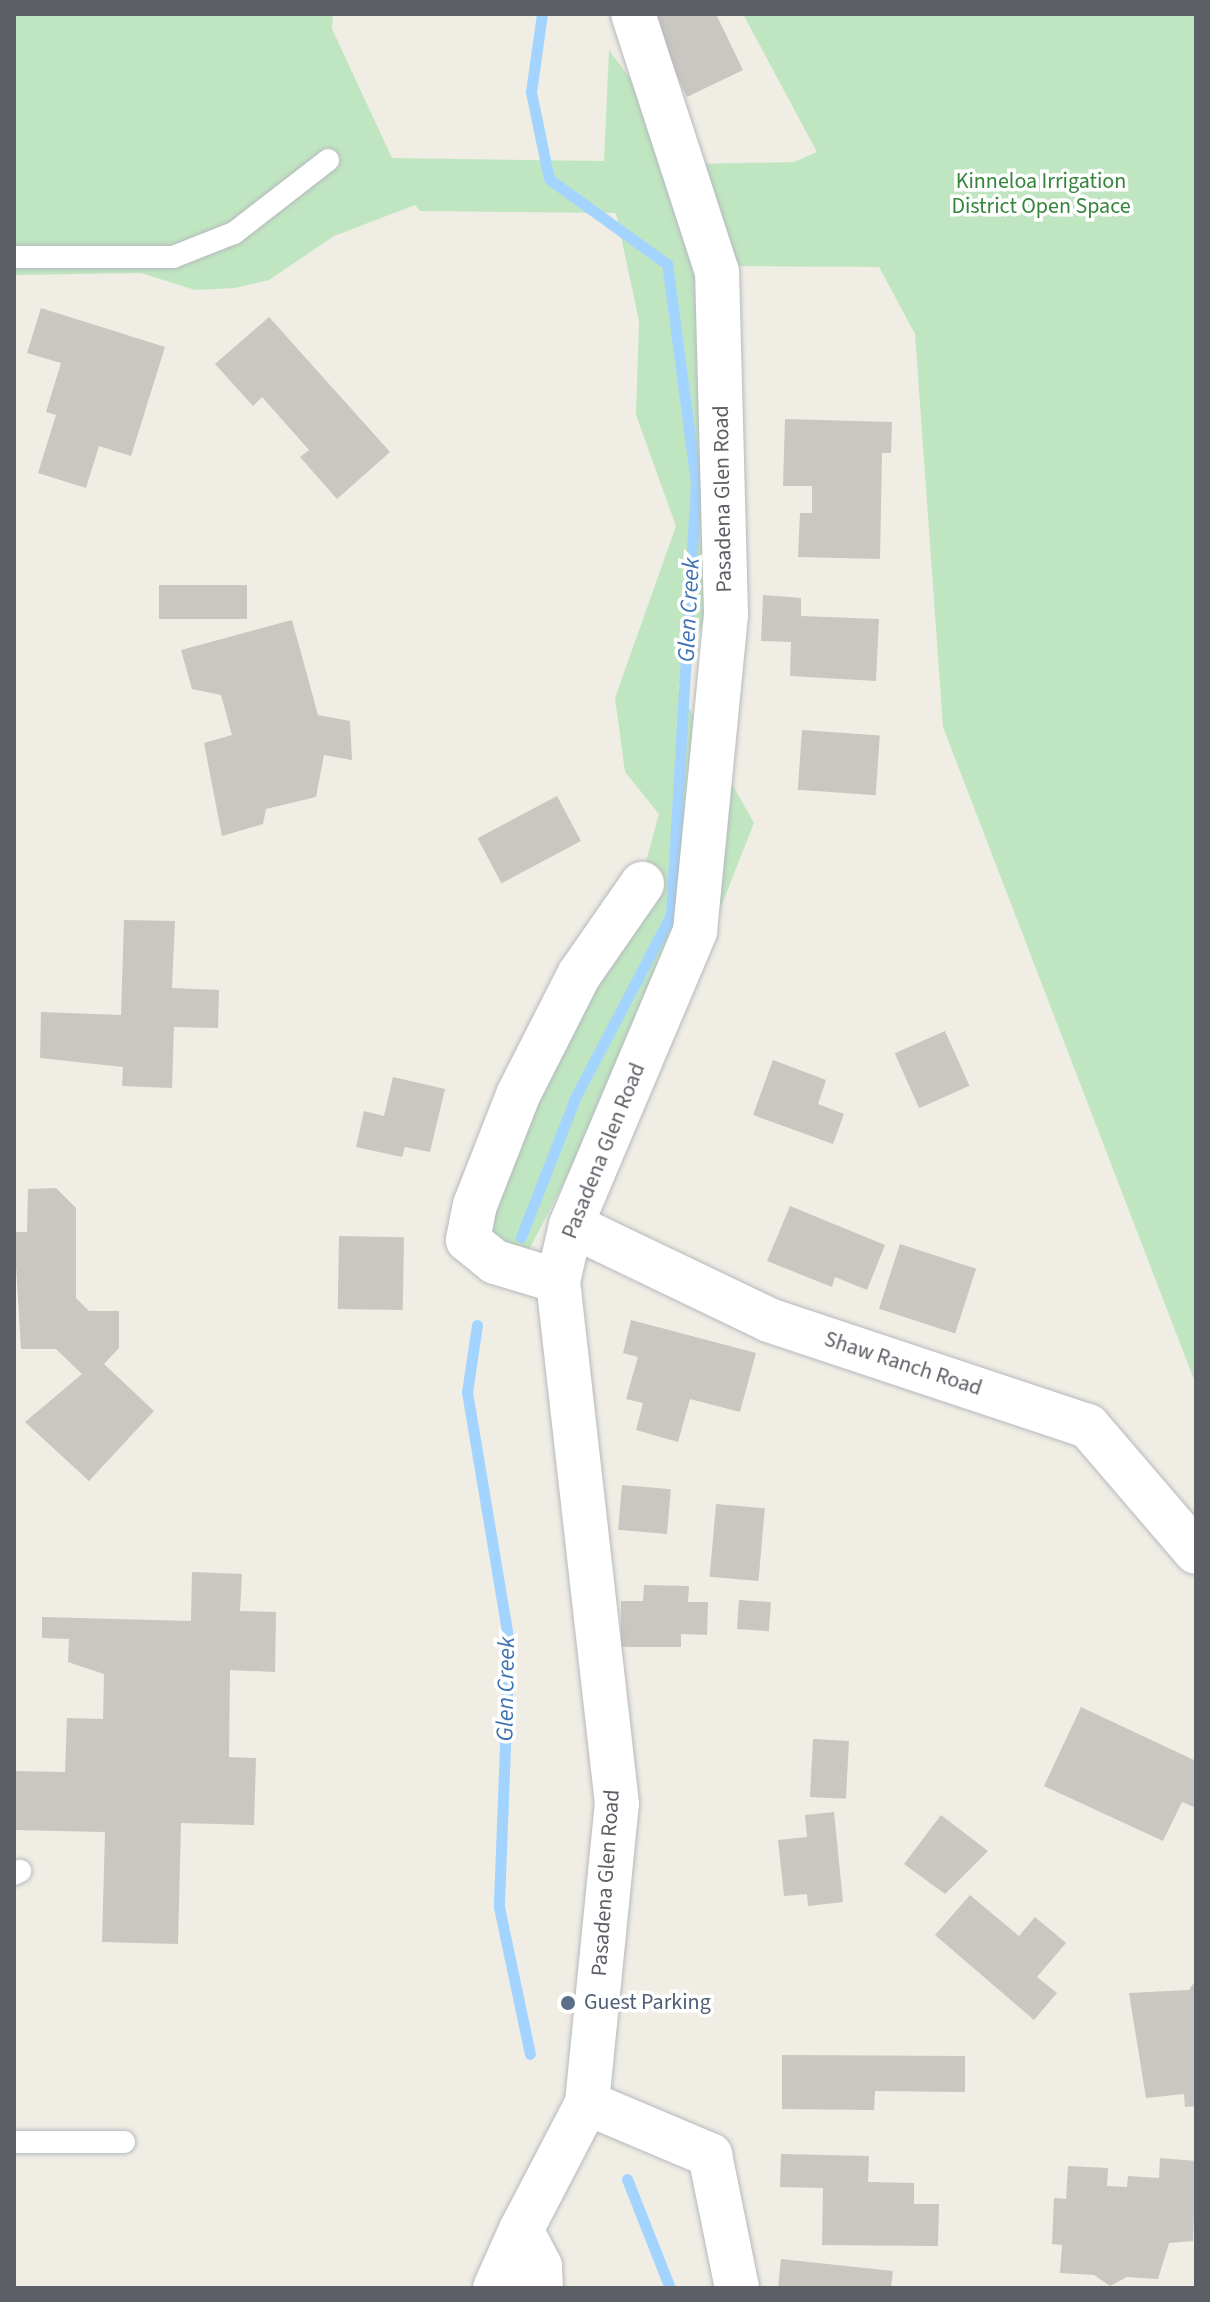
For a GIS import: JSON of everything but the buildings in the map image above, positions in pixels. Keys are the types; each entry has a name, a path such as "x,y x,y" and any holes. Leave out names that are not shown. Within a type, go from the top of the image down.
{"street":[{"name":"Pasadena Glen Road","path":"495,2288 521,2230 587,2103 617,1804 558,1281 571,1225 695,931 726,614 717,272 633,14"},
{"path":"558,1281 495,1262 468,1240 475,1205 518,1095 579,975 642,884"},
{"name":"Shaw Ranch Road","path":"571,1225 769,1320 1088,1426 1196,1552"},
{"path":"587,2103 710,2155 737,2288"},
{"path":"521,2230 540,2266 541,2288"}],"lane":[{"path":"14,257 173,257 234,233 328,160"},
{"path":"14,2142 124,2142"}],"green space":[{"name":"Kinneloa Irrigation District Open Space","path":"14,14 333,14 332,29 392,158 604,161 609,50 694,164 794,162 817,152 743,14 1196,14 1196,1385 943,727 915,334 879,267 706,266 736,537 678,688 754,823 718,914 618,1078 516,1275 454,1219 635,901 659,814 625,772 615,698 676,526 636,415 639,321 616,213 420,211 415,205 334,236 269,280 235,288 195,290 141,273 14,275"}],"waterway":[{"name":"Glen Creek","path":"521,1237 576,1096 671,915 696,483 667,264 549,179 531,92 542,14"},
{"name":"Glen Creek","path":"477,1325 467,1392 509,1642 499,1907 530,2054"},
{"name":"Glen Creek","path":"627,2179 670,2288"}],"place":[{"name":"Guest Parking","path":"568,2003"}]}
